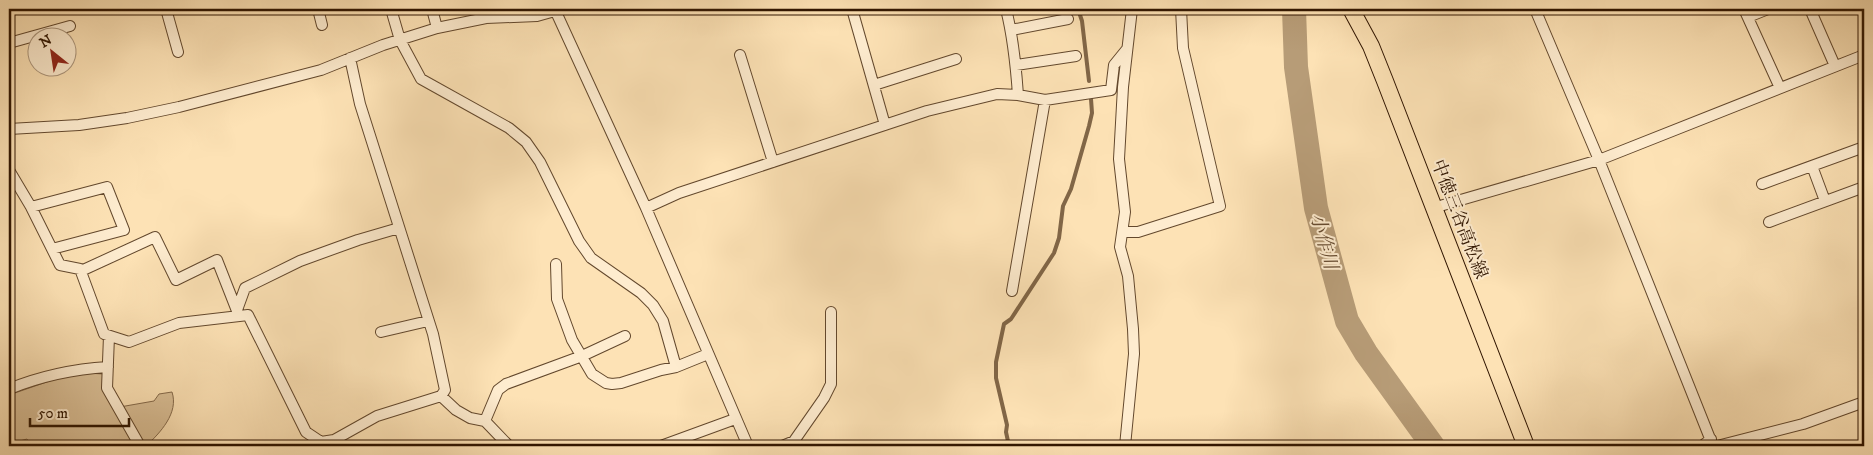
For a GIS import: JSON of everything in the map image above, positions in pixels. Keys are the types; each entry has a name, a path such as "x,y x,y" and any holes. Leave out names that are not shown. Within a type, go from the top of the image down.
{"main road":[{"name":"中徳三谷高松線","path":"1350,9 1371,46 1526,446"}],"street":[{"path":"166,9 178,52"},
{"path":"318,9 322,25"},
{"path":"391,9 400,40 420,80 509,128 526,142 540,162 579,241 592,258 641,293 653,305 663,321 676,367"},
{"path":"432,9 437,28"},
{"path":"852,9 886,125"},
{"path":"1006,9 1016,65 1018,95"},
{"path":"1125,446 1134,337 1128,276 1120,247 1125,212 1119,159 1123,87 1132,9"},
{"path":"1123,232 1138,232 1220,206 1182,48 1181,9"},
{"path":"1535,9 1600,160 1714,444"},
{"path":"1768,9 1746,13 1780,88"},
{"path":"1810,9 1835,66"},
{"path":"9,129 79,125 127,118 179,107 303,74 437,28 486,18 559,10 748,446"},
{"path":"1011,30 1068,19"},
{"path":"9,43 70,26"},
{"path":"646,208 679,193 927,111 997,94 1018,95 1045,100 1111,90 1114,65 1127,49"},
{"path":"740,55 773,162"},
{"path":"1433,208 1600,160 1864,55"},
{"path":"1016,65 1076,56"},
{"path":"9,170 31,207 60,265 80,269 104,334 129,342 179,323 238,313 248,315 306,432 317,444 335,443 377,416 400,407 440,396 445,390 433,334 360,104 350,58"},
{"path":"874,85 956,59"},
{"path":"1012,291 1045,100"},
{"path":"1762,184 1864,146"},
{"path":"1812,166 1825,201"},
{"path":"31,207 107,187 124,230 52,249"},
{"path":"1769,222 1864,187"},
{"path":"238,313 245,288 300,261 358,240 399,228"},
{"path":"81,271 155,237 176,280 217,260 238,313"},
{"path":"556,264 557,299 572,340 592,374 606,383 612,384 676,367 708,354"},
{"path":"782,446 794,441 824,398 831,384 831,312"},
{"path":"381,332 428,320"},
{"path":"109,336 107,388 140,446"},
{"path":"485,421 498,390 506,384 582,356 625,336"},
{"path":"9,389 49,375 83,368 108,367"},
{"path":"440,396 456,410 470,418 485,421 509,446"},
{"path":"1702,446 1803,424 1864,402"},
{"path":"661,446 735,419"}],"shaded area":[{"path":"85,373 104,374 114,408 154,401 159,394 172,392 173,407 171,415 162,429 146,446 31,446 27,439 9,444 9,395 67,375"}],"waterway":[{"path":"1078,9 1082,21 1089,81"},
{"name":"小作川","path":"1294,9 1296,67 1316,208 1347,321 1366,353 1433,446"},
{"path":"1009,446 1006,432 1007,425 996,378 996,362 1004,324 1011,319 1054,253 1059,238 1063,206 1071,189 1089,126 1092,113 1091,99"}]}
